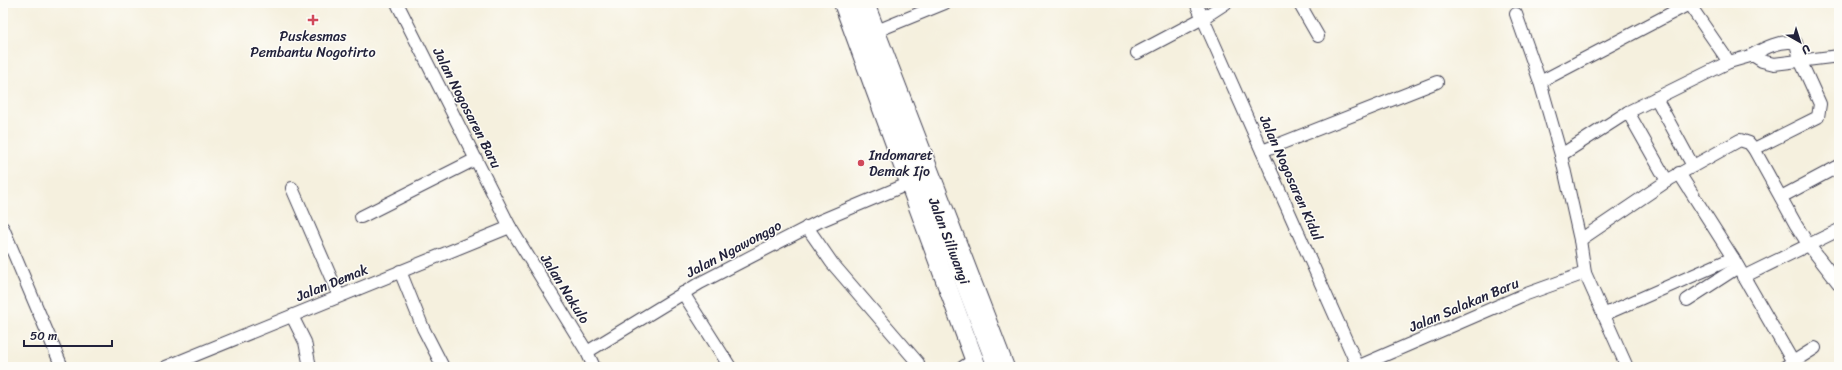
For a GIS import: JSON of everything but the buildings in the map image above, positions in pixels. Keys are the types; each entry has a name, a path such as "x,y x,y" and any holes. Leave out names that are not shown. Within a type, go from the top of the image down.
{"highway":[{"name":"Jalan Siliwangi","path":"844,3 889,103 997,367"},
{"name":"Jalan Siliwangi","path":"858,3 971,366"}],"street":[{"name":"Jalan Nogosaren Baru","path":"397,3 510,227"},
{"path":"834,3 889,103 1008,367"},
{"path":"868,3 878,30 903,186 971,366"},
{"path":"878,30 945,3"},
{"name":"Jalan Nogosaren Kidul","path":"1196,3 1357,367"},
{"path":"1137,53 1203,18 1226,3"},
{"path":"1299,3 1318,36"},
{"path":"1540,82 1690,3 1729,62"},
{"path":"1516,14 1540,82 1561,155 1580,240 1585,273 1627,367"},
{"path":"1561,155 1628,112 1729,62 1750,56 1766,48 1790,42 1796,43 1800,60 1820,104 1818,117 1754,149"},
{"path":"1750,56 1754,56 1762,61 1774,64 1839,56"},
{"path":"1262,151 1437,82"},
{"path":"1656,98 1693,166"},
{"path":"1628,112 1667,181"},
{"path":"1580,240 1679,173 1740,140 1749,143 1754,149 1808,244 1839,284"},
{"path":"361,217 476,159"},
{"path":"1781,198 1839,166"},
{"path":"1679,173 1738,268 1789,364 1815,348"},
{"name":"Jalan Ngawonggo","path":"587,352 683,293 807,228 903,186"},
{"path":"292,188 339,296"},
{"name":"Jalan Demak","path":"166,367 510,227"},
{"name":"Jalan Nakulo","path":"510,227 587,352 594,367"},
{"path":"3,228 62,367"},
{"path":"807,228 832,263 918,363"},
{"path":"1603,315 1808,244 1839,230"},
{"path":"1687,300 1738,268"},
{"path":"400,272 423,328 443,367"},
{"name":"Jalan Salakan Baru","path":"1357,367 1521,296 1585,273"},
{"path":"683,293 724,365"},
{"path":"292,316 305,342 309,367"}],"place":[{"name":"Puskesmas Pembantu Nogotirto","path":"313,20"},
{"name":"Indomaret Demak Ijo","path":"861,163"}]}
